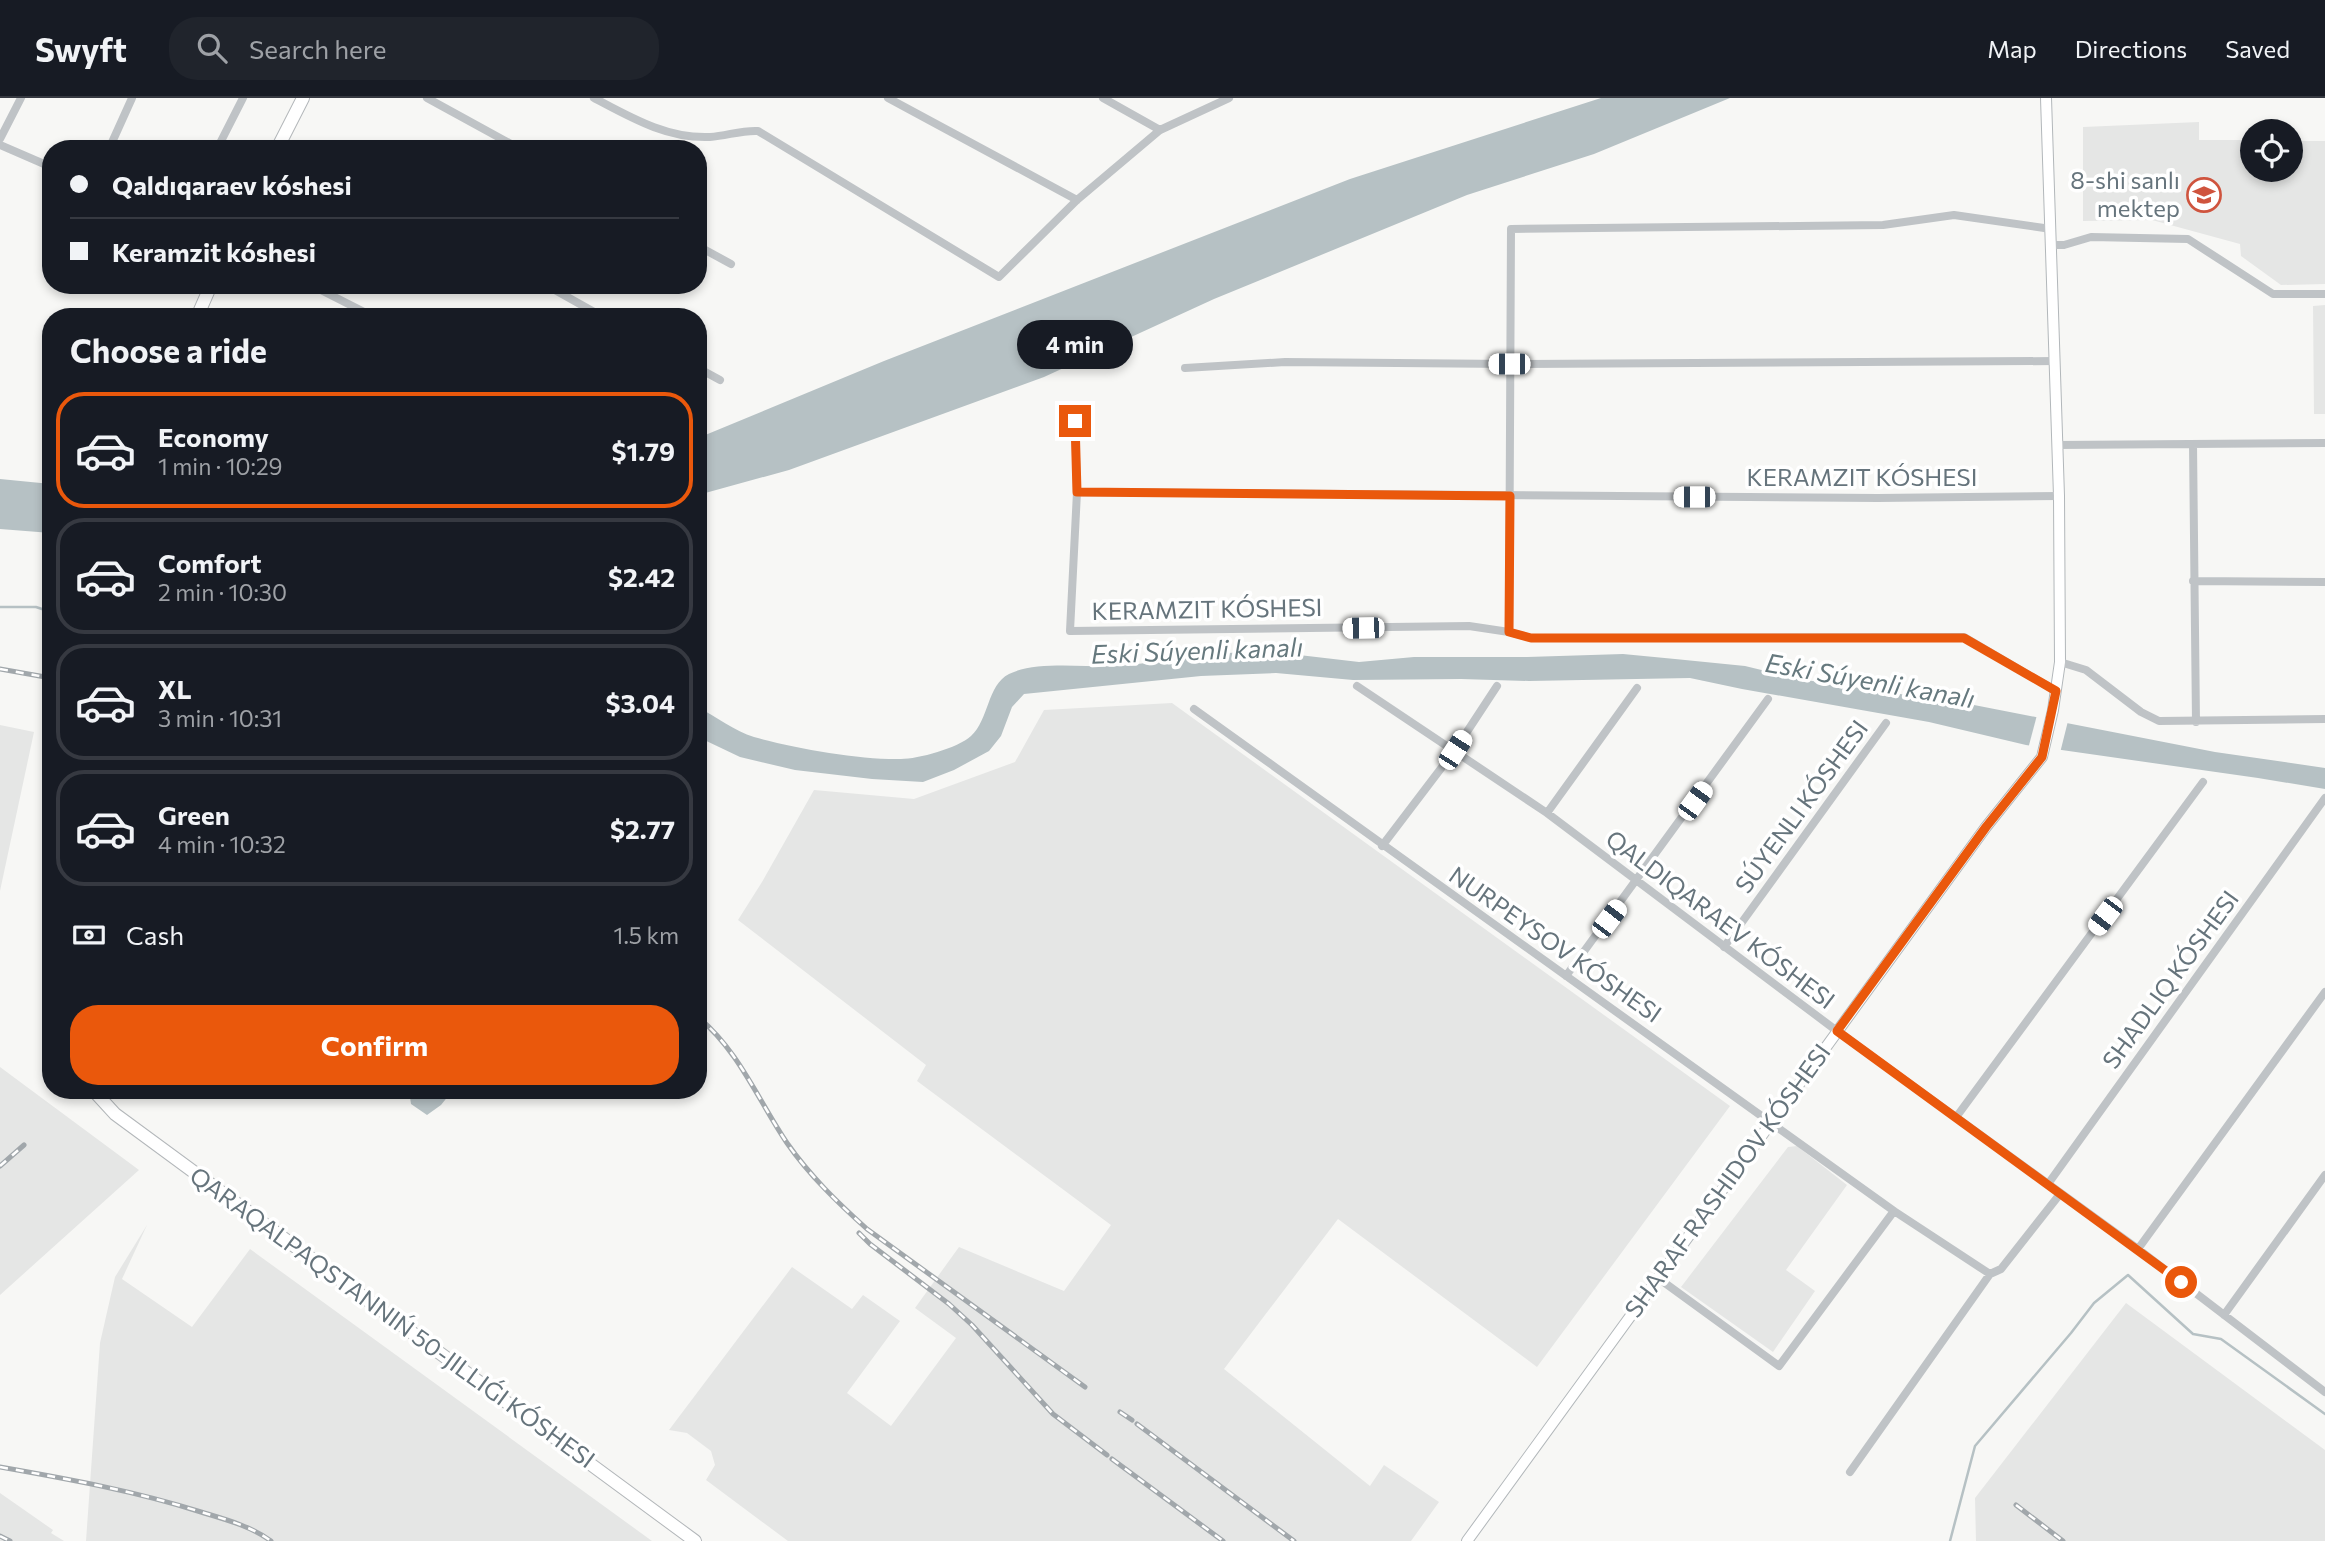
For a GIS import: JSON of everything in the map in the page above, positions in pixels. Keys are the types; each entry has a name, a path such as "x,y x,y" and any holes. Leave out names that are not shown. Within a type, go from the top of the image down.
{"main road":[{"path":"282,140 303,98"},
{"path":"101,1099 115,1114 695,1541"}],"street":[{"path":"0,139 21,98"},
{"path":"113,140 132,98"},
{"path":"221,140 242,98"},
{"path":"427,98 504,140"},
{"path":"594,98 652,127 689,137 713,137 745,130 758,131 999,277 1077,200 1160,130 1229,98"},
{"path":"888,98 1077,200"},
{"path":"1104,98 1160,130"},
{"path":"2046,98 2059,496 2060,663 2056,691"},
{"path":"0,145 42,163"},
{"path":"1509,632 1511,229 1883,225 1954,215 2051,229"},
{"path":"2052,245 2064,245 2091,237 2188,239 2273,294 2325,294"},
{"path":"707,251 731,264"},
{"path":"329,294 356,308"},
{"path":"561,294 587,308"},
{"path":"1185,368 1285,362 1509,364 2055,361"},
{"path":"707,373 720,380"},
{"name":"KERAMZIT KÓSHESI","path":"1075,421 1077,492 1070,631 1469,626 1531,638 1964,638 2056,691"},
{"path":"2058,445 2325,443"},
{"path":"2193,444 2196,722"},
{"name":"KERAMZIT KÓSHESI","path":"1077,492 1878,498 2059,496"},
{"path":"2193,581 2325,582"},
{"path":"2060,663 2086,670 2141,712 2159,721 2325,719"},
{"path":"1357,686 1547,813 1837,1031 2138,1249 2325,1392"},
{"path":"1382,846 1455,750 1497,686"},
{"path":"1547,813 1637,688"},
{"name":"SHARAF RASHIDOV KÓSHESI","path":"1467,1541 1986,827 2042,757 2056,691"},
{"path":"1566,976 1768,699"},
{"name":"NURPEYSOV KÓSHESI","path":"1194,709 1894,1211 1990,1274"},
{"name":"SÚYENLI KÓSHESI","path":"1724,947 1886,723"},
{"path":"1957,1116 2203,782"},
{"path":"2048,1184 2325,798"},
{"path":"2138,1249 2325,992"},
{"path":"2224,1315 2325,1175"},
{"path":"1850,1472 1990,1274 2001,1269 2060,1194"},
{"path":"1658,1278 1779,1366 1894,1211"}],"shaded area":[{"path":"1601,98 1730,98 1594,154 1467,195 1214,299 1044,377 789,470 707,493 707,434 884,361 1350,179"},
{"name":"8-shi sanlı mektep","path":"2199,122 2199,140 2240,140 2240,182 2303,182 2303,141 2325,141 2325,284 2281,285 2241,256 2240,244 2152,220 2083,221 2083,127"},
{"path":"2325,305 2325,414 2314,414 2313,306"},
{"path":"0,479 42,483 42,532 0,529"},
{"path":"1241,652 1359,662 1414,657 1623,654 1745,666 1799,679 1974,705 2215,752 2325,768 2325,789 2026,745 1929,722 1690,678 1353,680 1276,673 1201,676 1024,694 1012,707 1001,736 989,751 954,770 923,782 795,770 740,757 707,741 707,712 740,731 770,741 847,755 908,759 948,749 971,736 981,721 996,686 1009,674 1020,670 1048,666 1120,666"},
{"path":"1172,703 1730,1106 1537,1367 1338,1219 1224,1369 1370,1486 1384,1465 1439,1502 1411,1541 788,1541 706,1480 715,1465 711,1451 687,1433 669,1430 792,1267 852,1309 863,1295 900,1321 847,1393 891,1426 956,1338 915,1308 959,1247 1064,1291 1111,1225 917,1081 926,1065 738,920 814,790 914,799 1015,762 1044,710"},
{"path":"0,725 34,732 0,891"},
{"path":"0,1067 139,1170 0,1295"},
{"path":"410,1099 446,1099 427,1115 411,1104"},
{"path":"1797,1146 1847,1185 1786,1270 1815,1291 1773,1352 1681,1287 1788,1147"},
{"path":"147,1225 122,1279 192,1327 250,1249 652,1541 86,1541 100,1343 115,1277"},
{"path":"2126,1303 2325,1450 2325,1541 1976,1541 1975,1498"},
{"path":"0,1493 53,1530 51,1533 64,1541 0,1541"}],"pier":[{"path":"2037,715 2068,721 2060,753 2028,749"}],"waterway":[{"name":"Eski Súyenli kanalı","path":"0,607 42,609"},
{"path":"1950,1541 1975,1446 2094,1303 2128,1275 2193,1334 2221,1339 2325,1414"}],"railway":[{"path":"0,669 42,676"},
{"path":"707,1025 737,1060 796,1155 846,1209 867,1229 1085,1387"},
{"path":"0,1166 24,1145"},
{"path":"859,1233 949,1304 972,1325 1053,1414 1107,1455"},
{"path":"1120,1412 1132,1420"},
{"path":"1137,1424 1294,1541"},
{"path":"1112,1459 1223,1541"},
{"path":"0,1467 151,1498 237,1524 271,1541"},
{"path":"2016,1505 2063,1541"},
{"path":"0,1536 10,1541"}],"place":[{"name":"8-shi sanlı mektep","path":"2204,195"}],"route":[{"path":"1075,421 1077,492 1510,496 1509,632 1531,638 1964,638 2056,691 2042,757 1986,827 1837,1031 2181,1282"}]}
